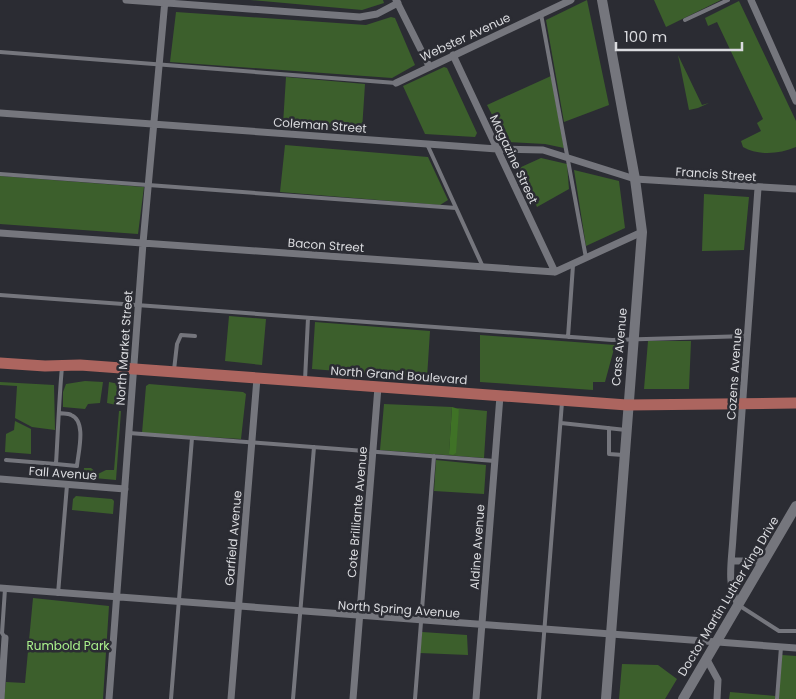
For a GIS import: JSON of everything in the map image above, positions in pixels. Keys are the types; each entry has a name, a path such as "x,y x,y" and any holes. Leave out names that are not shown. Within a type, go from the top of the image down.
{"main road":[{"name":"Cass Avenue","path":"602,0 635,179 642,232 627,406 606,699"},
{"name":"North Grand Boulevard","path":"0,363 134,369 627,406 796,403"},
{"name":"Doctor Martin Luther King Drive","path":"682,699 796,506"}],"street":[{"path":"126,0 360,17 377,14 397,2 429,66"},
{"name":"Webster Avenue","path":"396,83 571,0"},
{"path":"751,0 796,101"},
{"name":"North Market Street","path":"109,699 143,243 150,185 165,2"},
{"name":"Magazine Street","path":"453,55 555,272"},
{"name":"Coleman Street","path":"0,113 496,149 543,150 635,179"},
{"name":"Francis Street","path":"635,179 796,189"},
{"name":"Cozens Avenue","path":"738,604 731,586 732,561 758,188"},
{"name":"Bacon Street","path":"0,233 555,272 642,232"},
{"name":"Garfield Avenue","path":"231,699 257,378"},
{"name":"Cote Brilliante Avenue","path":"353,699 378,387"},
{"name":"Aldine Avenue","path":"476,699 500,396"},
{"name":"Fall Avenue","path":"0,479 125,489"},
{"path":"732,561 764,561"},
{"name":"North Spring Avenue","path":"3,589 179,604 796,648"},
{"path":"1,699 2,649 5,638"},
{"path":"706,658 718,680 717,699"}],"lane":[{"path":"685,20 728,0"},
{"path":"541,13 586,258"},
{"path":"0,52 396,83"},
{"path":"427,144 483,267"},
{"path":"0,174 456,208"},
{"path":"568,337 573,264"},
{"path":"0,295 612,340 748,336"},
{"path":"305,382 308,318"},
{"path":"174,372 177,344 181,335 196,336"},
{"path":"56,464 62,366"},
{"path":"539,699 562,401"},
{"path":"6,460 77,466 80,428 77,420 71,415 59,413"},
{"path":"561,423 626,430"},
{"path":"609,428 608,454 624,455"},
{"path":"129,433 495,461"},
{"path":"171,699 192,438"},
{"path":"293,699 314,447"},
{"path":"414,699 434,456"},
{"path":"58,594 67,484"},
{"path":"3,589 2,633 5,638"},
{"path":"738,604 779,631 796,631"},
{"path":"776,699 781,647"}],"green space":[{"path":"250,0 383,0 384,3 362,10"},
{"path":"587,0 609,105 564,122 546,20"},
{"path":"654,0 721,0 666,27"},
{"path":"739,1 796,121 796,147 762,153 743,147 741,141 761,131 757,123 763,119 717,22 708,26 705,18"},
{"path":"176,12 366,25 391,17 395,18 415,65 392,78 170,62"},
{"path":"678,55 702,105 709,103 689,110"},
{"path":"444,67 447,68 477,133 475,137 425,134 403,86"},
{"path":"551,76 564,148 545,144 506,142 487,105"},
{"path":"286,77 365,84 362,130 283,124"},
{"path":"285,145 428,157 448,200 440,205 280,192"},
{"path":"541,158 567,164 569,189 537,207 519,168"},
{"path":"574,170 619,181 625,228 586,246"},
{"path":"0,176 144,187 138,234 0,224"},
{"path":"704,194 749,197 744,250 702,251"},
{"path":"229,316 266,319 262,365 225,361"},
{"path":"315,322 430,331 427,378 312,369"},
{"path":"480,335 615,345 605,382 593,382 593,390 480,382"},
{"path":"648,341 691,341 689,389 644,389"},
{"path":"85,381 103,382 100,403 88,404 85,409 63,407 63,392 66,384"},
{"path":"0,382 54,385 55,430 32,427 15,418 17,386 0,385"},
{"path":"109,382 124,385 121,406 107,403"},
{"path":"149,384 243,392 246,394 241,439 142,433 146,386"},
{"path":"384,404 452,407 449,454 459,409 456,408 487,411 484,458 380,450"},
{"path":"452,407 459,409 456,453 453,455 449,454"},
{"path":"119,411 121,411 116,480 83,477 84,468 91,468 98,474 106,470 114,470"},
{"path":"15,421 31,429 31,454 5,452 6,434 14,430"},
{"path":"436,460 486,465 484,494 434,491"},
{"path":"76,496 112,499 114,501 113,514 72,510 73,499"},
{"name":"Rumbold Park","path":"33,598 109,606 103,699 4,699 6,682 25,683"},
{"path":"422,632 467,635 468,655 420,653"},
{"path":"782,655 796,656 796,699 778,699"},
{"path":"622,664 658,665 677,679 665,699 619,699"},
{"path":"730,692 775,696 775,699 729,699"}]}
